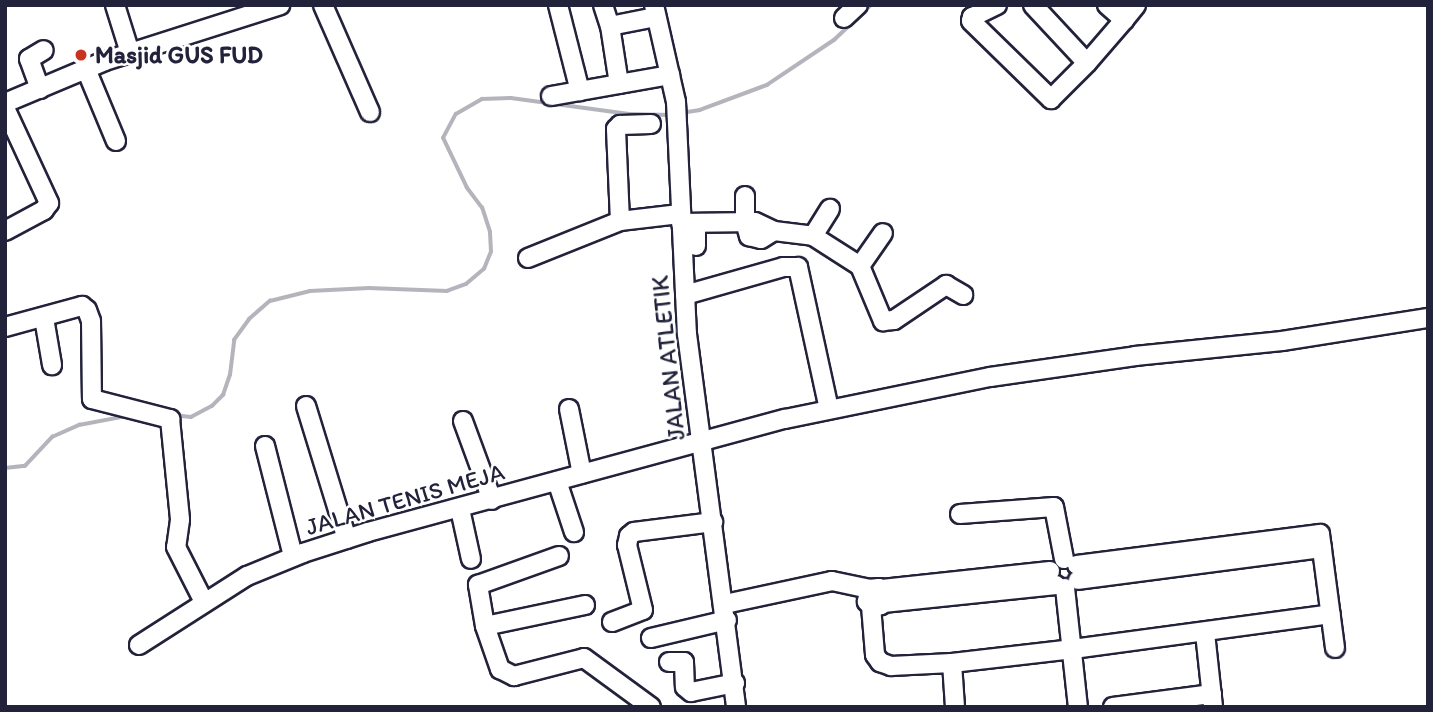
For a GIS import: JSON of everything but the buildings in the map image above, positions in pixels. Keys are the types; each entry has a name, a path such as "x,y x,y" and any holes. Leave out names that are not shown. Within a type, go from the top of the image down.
{"street":[{"path":"115,5 130,53"},
{"path":"5,231 44,210 49,203 5,105 86,69 130,53 280,5"},
{"path":"323,5 370,112"},
{"path":"558,5 580,91"},
{"path":"603,5 610,26 619,84"},
{"path":"844,18 858,5"},
{"path":"997,5 972,17 971,21 1051,99 1087,63 1136,5"},
{"path":"1033,5 1087,63"},
{"path":"1107,5 1124,20"},
{"path":"610,26 655,11"},
{"name":"JALAN ATLETIK","path":"655,11 676,102 686,220 687,334 735,683 733,706"},
{"path":"40,89 29,59 44,50"},
{"path":"86,69 116,141"},
{"path":"551,96 670,75"},
{"path":"620,221 616,130 620,125 652,124"},
{"path":"745,196 748,255"},
{"path":"813,236 830,209"},
{"path":"686,220 696,246"},
{"path":"528,258 620,221 686,220 747,229 762,223 774,231 813,236 859,266 883,321 894,320 946,285 963,295"},
{"path":"859,266 883,233"},
{"path":"685,295 783,267 798,267 829,409"},
{"path":"5,327 82,306 87,310 91,321 93,401 167,417 171,422 180,520 176,547 204,602"},
{"path":"44,317 52,365"},
{"name":"JALAN TENIS MEJA","path":"139,645 247,576 293,556 582,474 829,409 1031,371 1282,341 1428,318"},
{"path":"306,406 347,539"},
{"path":"569,409 582,474"},
{"path":"463,421 492,500"},
{"path":"265,446 293,556"},
{"path":"557,481 574,532"},
{"path":"960,514 1054,507 1065,575 1078,707"},
{"path":"460,509 471,559"},
{"path":"612,622 643,610 627,544 629,536 634,532 713,522"},
{"path":"651,638 822,582 851,582 874,598 1321,541 1335,648"},
{"path":"559,556 478,585 485,626 500,669 506,675 514,676 584,658 651,707"},
{"path":"874,598 875,655 882,663 952,663 1205,633 1331,614"},
{"path":"485,626 585,604"},
{"path":"1113,707 1213,700 1205,633"},
{"path":"669,662 684,662 685,687 689,691 735,683"},
{"path":"952,663 956,707"}],"waterway":[{"path":"681,113 700,110 767,85 834,40 871,5"},
{"path":"173,415 191,417 212,406 223,395 230,375 234,340 249,319 270,301 310,291 369,288 447,291 466,284 484,269 491,252 490,232 482,208 467,188 443,138 456,114 482,99 511,98 629,114 670,115"},
{"path":"5,468 25,466 52,437 79,425 127,416"}],"place":[{"name":"Masjid GUS FUD","path":"81,55"}]}
